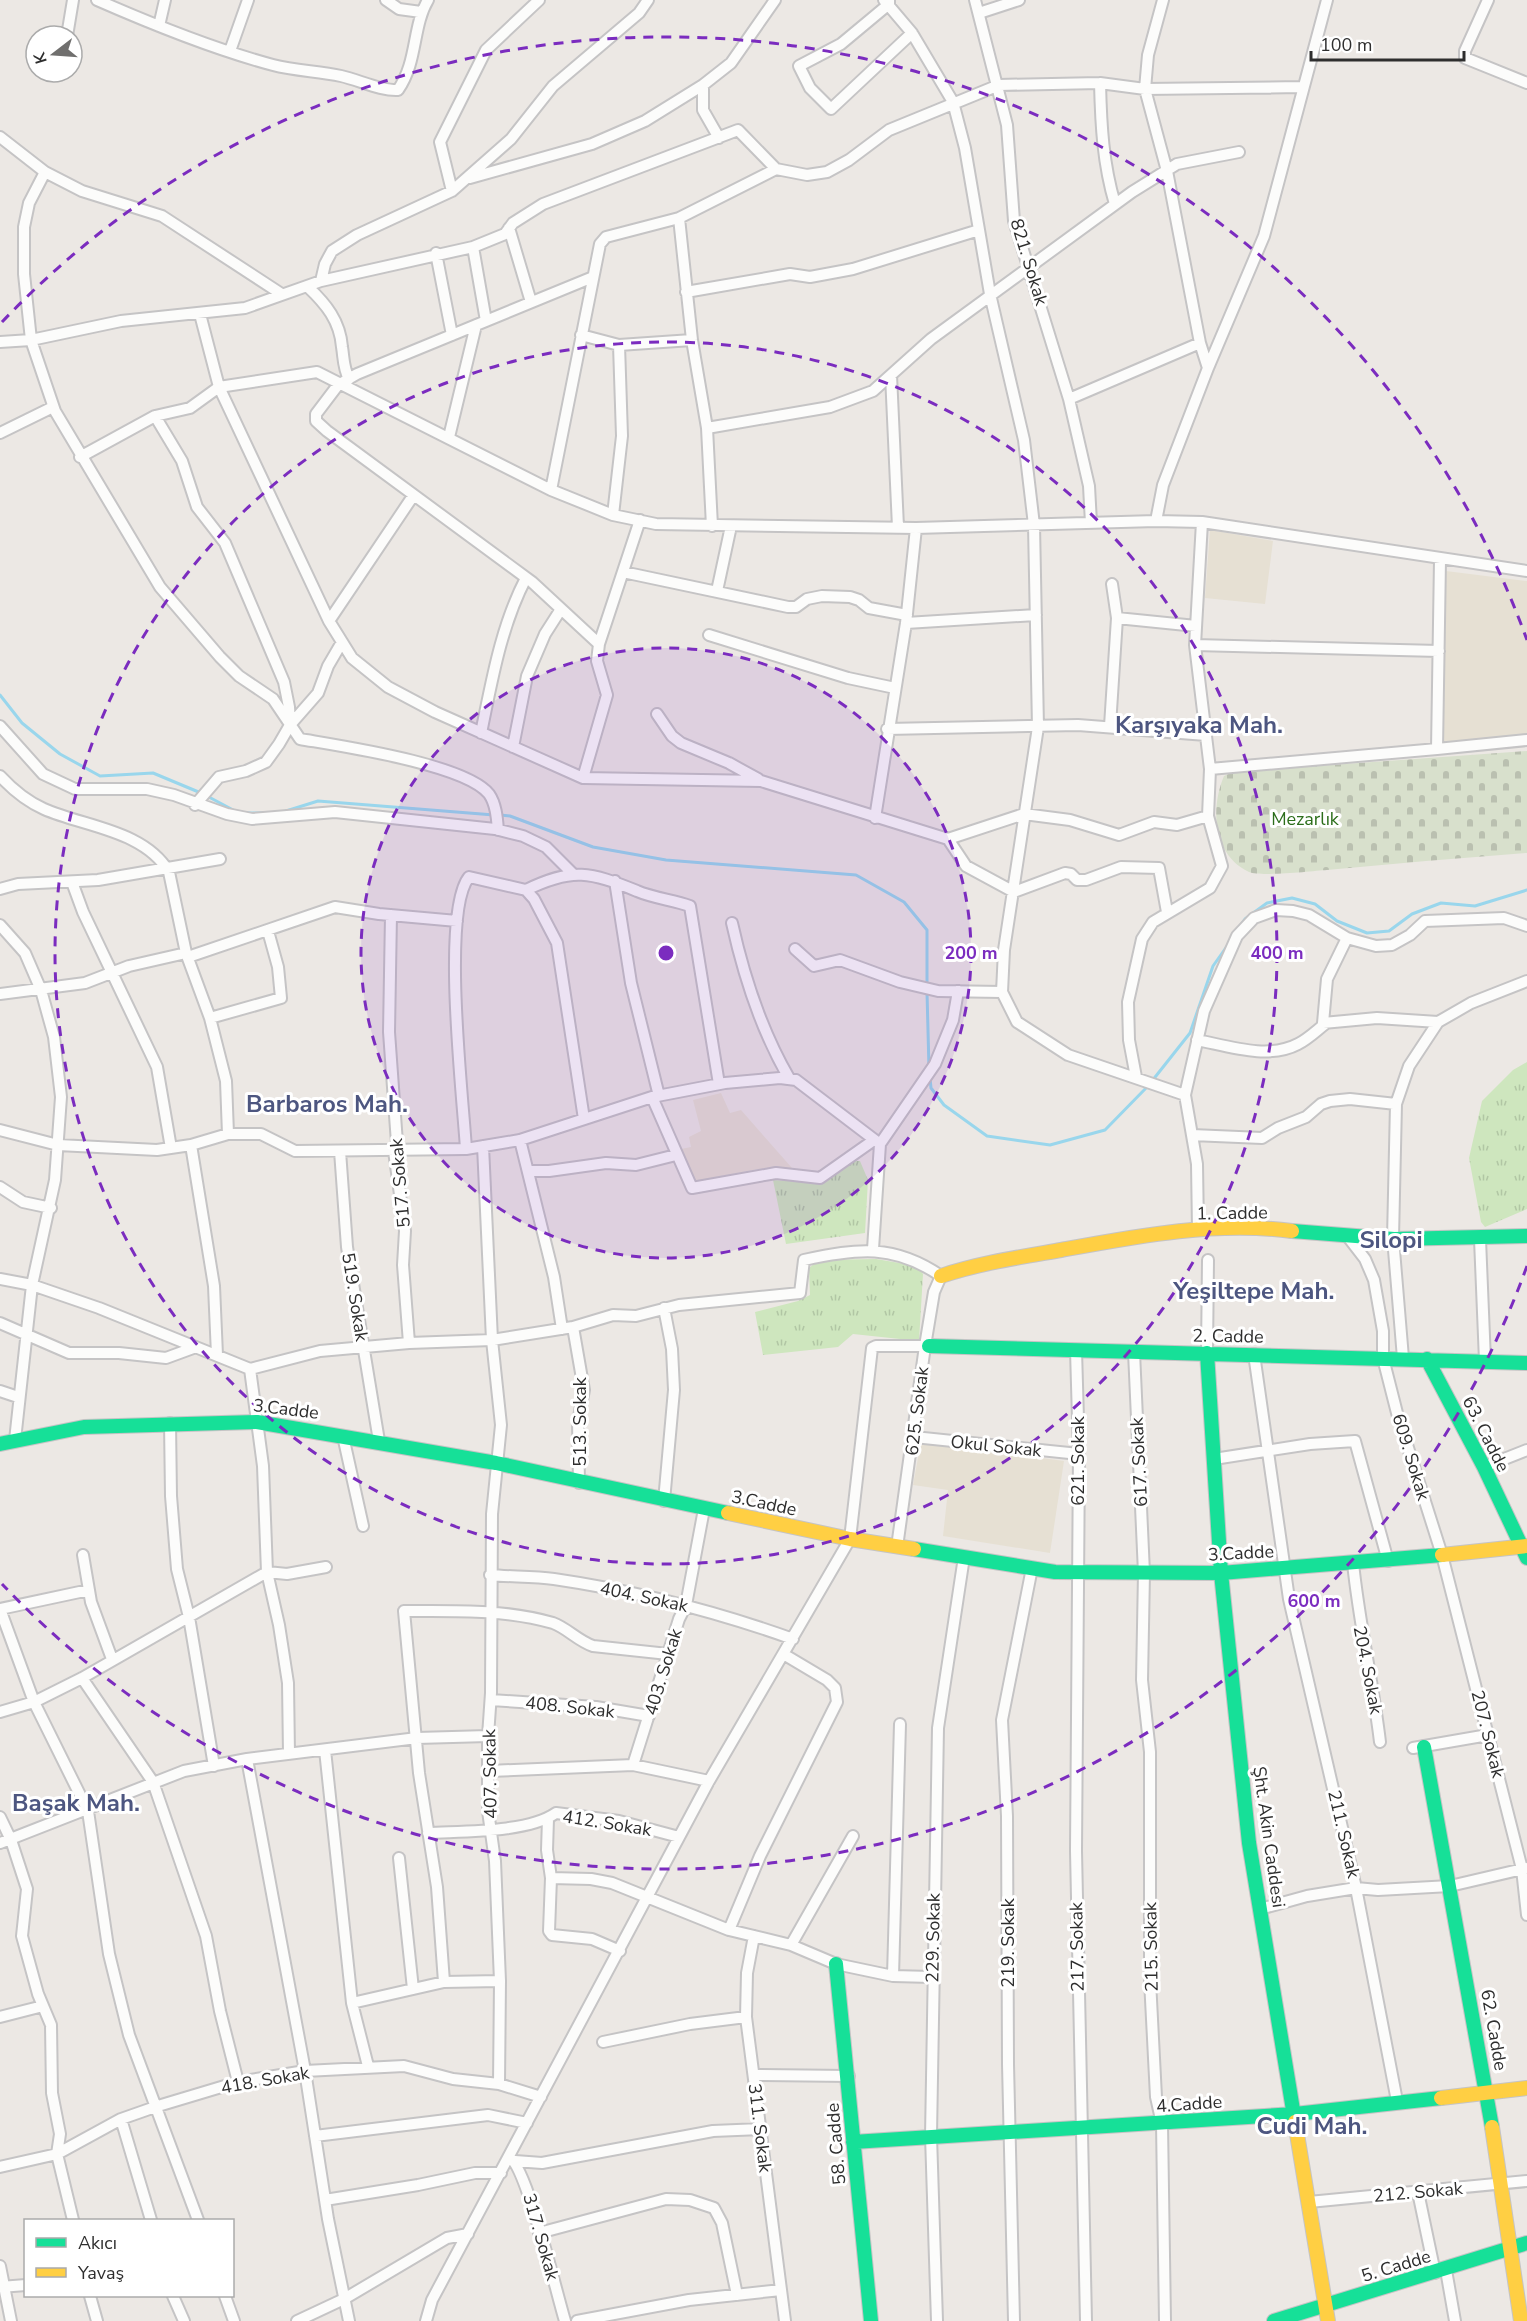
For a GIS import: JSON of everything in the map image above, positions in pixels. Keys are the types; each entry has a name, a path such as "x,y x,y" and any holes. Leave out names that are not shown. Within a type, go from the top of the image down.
{"street":[{"path":"69,24 73,0"},
{"path":"97,0 159,26 275,66 317,71 398,90 414,56 421,12 428,0"},
{"path":"159,26 165,0"},
{"path":"230,51 248,0"},
{"path":"386,0 399,9 421,12"},
{"path":"452,191 440,142 486,50 539,0"},
{"path":"321,281 325,264 340,245 452,191 511,140 553,86 639,13 648,0"},
{"path":"466,178 592,144 645,121 703,85 731,63 775,0"},
{"name":"821. Sokak","path":"975,0 999,85 1007,125 1014,221 1024,256 1030,266 1069,399 1089,486 1091,523"},
{"path":"979,13 1019,0"},
{"path":"1163,0 1148,55 1145,89 1167,171 1200,343 1208,368"},
{"path":"1156,521 1163,485 1208,368 1264,236 1327,0"},
{"path":"1488,0 1465,51 1465,58 1527,83"},
{"path":"912,33 831,109 810,88 799,66 841,44 887,1 912,33 953,102 965,148 990,294 1024,440 1034,525 1038,727 1004,950 1002,992 1017,1022 1060,1050 1080,1061 1136,1077 1163,1089 1185,1095"},
{"path":"1100,83 1101,133 1108,181 1115,204"},
{"path":"0,342 31,340 121,321 245,308 266,302 280,293 321,281 436,253 473,247 505,234 509,228 543,204 738,129 776,169 807,175 826,172 849,160 889,130 999,85 1100,83 1145,89 1302,87"},
{"path":"703,85 703,110 719,138"},
{"path":"0,137 45,172 82,190 162,216 280,293"},
{"path":"707,428 830,407 873,391 913,353 1115,204 1177,164 1239,152"},
{"path":"551,490 600,244 606,237 679,218 776,169"},
{"path":"45,172 29,203 24,227 24,274 31,340 53,407 80,456 121,518 160,587 239,676 273,699 300,739 439,768 489,794 495,809 498,830"},
{"path":"679,218 692,340 707,428 712,526"},
{"path":"509,228 531,302"},
{"path":"686,292 790,273 810,277 853,269 979,230"},
{"path":"449,437 481,323 473,247"},
{"path":"436,253 452,335"},
{"path":"593,277 349,379 338,385 315,414 316,421 413,496 526,578 599,644"},
{"path":"308,286 332,313 342,346 343,365 349,379"},
{"path":"200,314 219,387 329,621 352,658 388,687 481,733 583,778 761,781"},
{"path":"581,335 619,345 692,340"},
{"path":"1069,399 1200,343"},
{"path":"613,515 622,435 619,345"},
{"path":"80,456 155,416 190,408 219,387 317,372 338,385 449,437 551,490 613,515 640,520 712,526 916,528 1156,521 1202,522 1440,560 1527,571"},
{"path":"891,375 898,527"},
{"path":"0,433 53,407"},
{"path":"155,416 182,460 196,507 225,543 246,591 284,682 290,725"},
{"path":"329,621 413,496"},
{"path":"583,778 607,695 597,661 599,644 640,520"},
{"path":"1136,1077 1129,1040 1128,1002 1142,939 1153,922 1210,888 1222,866 1208,816 1210,769 1195,645 1202,522"},
{"path":"717,591 731,526"},
{"path":"875,818 887,729 907,619 916,528"},
{"path":"1437,749 1440,560"},
{"path":"623,572 788,607 796,607 807,599 822,596 849,597 859,600 869,608 907,619 1036,615"},
{"path":"481,733 496,662 513,602 526,578"},
{"path":"1110,726 1117,618 1112,584"},
{"path":"513,747 527,676 545,634 561,609"},
{"path":"1117,618 1196,626"},
{"path":"709,635 848,678 895,688"},
{"path":"198,802 209,785 219,777 246,771 266,762 290,725 318,693 328,666 342,642"},
{"path":"1195,645 1439,651"},
{"path":"657,714 672,736 681,743 729,763 761,781 948,839 1024,814 1070,820 1119,835 1154,822 1177,825 1208,816"},
{"path":"0,726 43,774 75,789 147,789 252,819 335,812 465,824 523,836 546,848 572,873"},
{"path":"887,729 1110,726 1206,735"},
{"path":"1210,769 1527,740"},
{"path":"0,776 10,787 43,809 121,835 166,867 187,955 210,1018 226,1081 228,1134"},
{"path":"948,839 966,866 1014,892 1065,873 1071,874 1077,880 1086,880 1121,867 1159,868 1167,912"},
{"path":"0,889 18,884 98,880 220,859"},
{"path":"526,890 544,881 572,873 615,881 638,892 666,897 690,906 719,1084"},
{"path":"466,1149 453,948 462,885 469,877 526,890 534,899 556,943 584,1119"},
{"path":"615,881 631,984 656,1096 676,1155 693,1188 776,1173 820,1178 877,1142 913,1097 935,1064 953,1020 958,991"},
{"path":"72,882 82,912 157,1067 171,1148"},
{"path":"0,994 85,983 129,966 187,955 268,931 334,907 457,921"},
{"path":"1198,1230 1197,1164 1185,1095 1203,1011 1237,936 1254,918 1276,909 1293,911 1309,915 1347,938 1376,946 1392,945 1410,935 1425,921 1504,918 1527,926"},
{"name":"517. Sokak","path":"391,915 389,1032 396,1143 394,1151 405,1231 403,1264 409,1343"},
{"path":"732,923 746,980 775,1053 789,1078 877,1142"},
{"path":"0,926 25,953 41,990 54,1037 61,1097 51,1208 32,1285 15,1440"},
{"path":"210,1018 280,998 278,968 268,931"},
{"path":"1325,1024 1322,1017 1327,979 1347,938"},
{"path":"795,949 814,966 840,960 938,991 1002,992"},
{"path":"1403,1358 1393,1238 1396,1104 1408,1066 1438,1022 1471,1003 1527,981"},
{"path":"1197,1040 1258,1051 1299,1044 1325,1024 1377,1018 1438,1022"},
{"path":"0,1130 58,1145 157,1150 191,1145 228,1134 261,1134 295,1151 466,1149 520,1140 656,1096 719,1084 789,1078"},
{"path":"1192,1136 1262,1138 1278,1128 1306,1117 1330,1101 1350,1099 1396,1104"},
{"name":"513. Sokak","path":"520,1140 584,1390 578,1422 579,1483"},
{"path":"873,1249 877,1142"},
{"path":"191,1145 214,1286 217,1354"},
{"name":"407. Sokak","path":"483,1146 492,1340 501,1425 496,1463 490,1575 491,1700 488,1736 500,1982 499,2084"},
{"name":"519. Sokak","path":"340,1150 347,1247 379,1442"},
{"path":"528,1171 549,1171 606,1163 636,1165 676,1155"},
{"path":"0,1187 23,1202 51,1208"},
{"name":"1. Cadde","path":"941,1276 975,1265 1198,1230 1247,1227 1348,1237 1393,1238 1480,1239 1527,1236"},
{"name":"609. Sokak","path":"1348,1237 1365,1259 1374,1280 1383,1331 1383,1358 1397,1413 1442,1555"},
{"path":"1480,1239 1485,1361"},
{"path":"0,1279 32,1285 217,1354 249,1369 320,1351 409,1343 492,1340 567,1328 614,1315 636,1316 664,1308 800,1293 804,1260 873,1249 920,1262 941,1276"},
{"path":"1207,1353 1208,1260"},
{"name":"625. Sokak","path":"897,1546 934,1292 941,1276"},
{"path":"663,1500 674,1390 672,1349 664,1308"},
{"path":"0,1323 69,1353 119,1353 166,1358 196,1347"},
{"path":"426,2321 432,2300 501,2173 512,2159 541,2097 709,1781 785,1655 850,1539 872,1348 876,1346 927,1346"},
{"name":"2. Cadde","path":"927,1346 1527,1363"},
{"name":"621. Sokak","path":"1076,1350 1079,1454 1077,1572"},
{"name":"617. Sokak","path":"1134,1352 1144,1572"},
{"name":"Şht. Akin Caddesi","path":"1207,1353 1221,1573 1250,1843 1328,2321"},
{"name":"211. Sokak","path":"1254,1354 1289,1599 1356,1888 1397,2101"},
{"name":"63. Cadde","path":"1427,1359 1526,1550"},
{"path":"249,1369 263,1466 267,1572 279,1625 288,1683 289,1754"},
{"path":"0,1391 18,1397"},
{"name":"3.Cadde","path":"0,1444 84,1426 257,1422 496,1463 579,1483 850,1539 1032,1568 1077,1572 1221,1573 1526,1550"},
{"path":"170,1423 171,1497 177,1569 189,1617 214,1766"},
{"path":"343,1436 363,1526"},
{"name":"Okul Sokak","path":"914,1437 1079,1454"},
{"path":"1214,1459 1310,1444 1355,1441 1388,1561"},
{"path":"1484,1467 1527,1450"},
{"name":"403. Sokak","path":"633,1765 679,1619 686,1605 704,1509"},
{"path":"83,1555 89,1590 112,1659"},
{"name":"207. Sokak","path":"1442,1555 1524,1868 1527,1915"},
{"name":"229. Sokak","path":"937,2321 931,2136 938,1728 964,1557"},
{"name":"204. Sokak","path":"1353,1563 1358,1618 1371,1676 1380,1742"},
{"path":"0,1712 34,1702 82,1678 267,1572 287,1574 326,1567"},
{"name":"219. Sokak","path":"1014,2321 1007,1816 1002,1720 1032,1568"},
{"name":"217. Sokak","path":"1077,1572 1076,1851 1086,2321"},
{"name":"215. Sokak","path":"1144,1572 1142,1680 1150,1752 1150,1980 1156,2097 1162,2124 1165,2321"},
{"name":"404. Sokak","path":"490,1575 552,1579 686,1605 740,1620 793,1639"},
{"path":"89,1590 0,1609 34,1702 88,1810 109,1954 129,2035 158,2106 198,2219"},
{"path":"444,1982 437,1887 428,1833 404,1611 490,1611 555,1624 584,1643 593,1646 668,1654"},
{"path":"729,1930 760,1856 837,1702 835,1688 827,1680 785,1655"},
{"path":"82,1678 153,1782 206,1936 220,2011 238,2082"},
{"name":"408. Sokak","path":"491,1700 596,1707 649,1716"},
{"path":"892,1976 900,1724"},
{"path":"1418,1747 1488,1735"},
{"path":"6,1841 184,1771 248,1759 417,1738 488,1736"},
{"name":"62. Cadde","path":"1418,1747 1450,1886 1502,2184 1509,2248 1521,2321"},
{"path":"325,1750 352,2003 368,2066"},
{"path":"248,1759 305,2071 325,2200 349,2321"},
{"path":"489,1771 633,1765 709,1781"},
{"name":"412. Sokak","path":"428,1833 491,1829 548,1819 556,1813 646,1827 680,1837"},
{"path":"0,1817 6,1841 27,1889 22,1936 52,2032 52,2093 60,2134 57,2154 73,2219"},
{"path":"548,1819 547,1850 551,1878 548,1918 552,1935 592,1940 620,1951"},
{"path":"791,1945 853,1836"},
{"path":"399,1858 413,1989"},
{"path":"1260,1909 1308,1896 1356,1888 1378,1890 1450,1886 1524,1868"},
{"path":"551,1878 601,1881 649,1896 729,1930 791,1945 836,1964 892,1976 932,1977"},
{"name":"311. Sokak","path":"754,1935 747,1973 746,2018 785,2321"},
{"name":"58. Cadde","path":"836,1964 872,2321"},
{"path":"352,2003 444,1982 500,1982"},
{"path":"0,2017 43,2006"},
{"path":"603,2042 690,2024 746,2018"},
{"name":"418. Sokak","path":"0,2167 57,2154 121,2118 158,2106 238,2082 305,2071 368,2066 404,2066 453,2079 499,2084 541,2097"},
{"path":"754,2075 849,2076"},
{"name":"4.Cadde","path":"854,2142 931,2136 1011,2134 1295,2114 1527,2088"},
{"path":"315,2136 488,2115 528,2123"},
{"path":"121,2118 151,2219"},
{"path":"512,2159 542,2163 713,2131 761,2129"},
{"name":"317. Sokak","path":"512,2159 530,2196 565,2321"},
{"path":"325,2200 475,2173 501,2173"},
{"name":"212. Sokak","path":"1309,2202 1527,2181"},
{"path":"1418,2192 1455,2321"},
{"path":"539,2233 666,2199 690,2200 714,2208 722,2223 737,2295"},
{"path":"297,2321 344,2299 447,2238 468,2234"},
{"name":"5. Cadde","path":"1274,2321 1440,2272 1527,2243"},
{"path":"0,2266 2,2287 11,2321"},
{"path":"2,2287 24,2285"},
{"path":"577,2321 689,2300 781,2290"},
{"path":"91,2297 97,2321"},
{"path":"174,2297 184,2321"},
{"path":"226,2297 234,2321"}],"shaded area":[{"path":"1210,530 1273,541 1265,604 1205,598"},
{"path":"1446,571 1527,581 1527,736 1443,742"},
{"path":"721,1093 730,1113 741,1110 792,1168 758,1169 696,1181 681,1149 691,1147 689,1137 701,1131 693,1100"},
{"path":"921,1442 1064,1461 1050,1553 943,1536 948,1490 913,1485"}],"green space":[{"name":"Mezarlık","path":"1527,751 1527,853 1275,874 1255,873 1237,864 1228,854 1218,830 1216,816 1220,789 1224,776 1233,772"},
{"path":"1527,1062 1527,1209 1485,1227 1481,1222 1469,1158 1482,1101 1513,1070"},
{"path":"855,1161 860,1161 868,1180 865,1233 786,1244 773,1180 821,1183"},
{"path":"876,1259 917,1266 923,1274 919,1341 853,1334 838,1347 763,1355 755,1312 798,1301 810,1295 809,1268 819,1260"}],"waterway":[{"path":"0,695 22,723 60,754 100,776 153,773 201,793"},
{"path":"207,796 235,811"},
{"path":"286,811 318,801 494,815"},
{"path":"244,813 265,813"},
{"path":"500,815 510,816 593,847 666,860 856,875 904,902 927,930 927,985"},
{"path":"1240,926 1245,919 1267,903 1292,898 1315,904 1337,921 1367,933 1389,931 1412,914 1441,903 1475,906 1527,890"},
{"path":"1152,1081 1190,1033 1213,966 1230,942"},
{"path":"927,992 929,1069"},
{"path":"930,1078 931,1088 944,1105 987,1136 1050,1145 1105,1130 1148,1086"}],"traffic: fast":[{"path":"1292,1231 1394,1239 1527,1236"},
{"path":"929,1346 1527,1363"},
{"path":"1207,1353 1221,1573 1249,1843 1295,2122"},
{"path":"1427,1359 1484,1467 1527,1558"},
{"path":"0,1444 84,1427 257,1422 496,1463 728,1513"},
{"path":"914,1549 1055,1572 1221,1573 1442,1555"},
{"path":"1424,1747 1492,2127"},
{"path":"836,1964 871,2321"},
{"path":"853,2142 1295,2114 1441,2098"},
{"path":"1274,2321 1527,2243"}],"traffic: slow":[{"path":"941,1276 1001,1261 1147,1235 1234,1228 1292,1231"},
{"path":"728,1513 850,1539 914,1549"},
{"path":"1442,1555 1527,1546"},
{"path":"1441,2098 1527,2088"},
{"path":"1295,2122 1328,2321"},
{"path":"1492,2127 1521,2321"}],"district":[{"name":"Karşıyaka Mah.","path":"1199,725"},
{"name":"Barbaros Mah.","path":"327,1104"},
{"name":"Silopi","path":"1391,1240"},
{"name":"Yeşiltepe Mah.","path":"1254,1291"},
{"name":"Başak Mah.","path":"76,1803"},
{"name":"Cudi Mah.","path":"1312,2126"}]}
